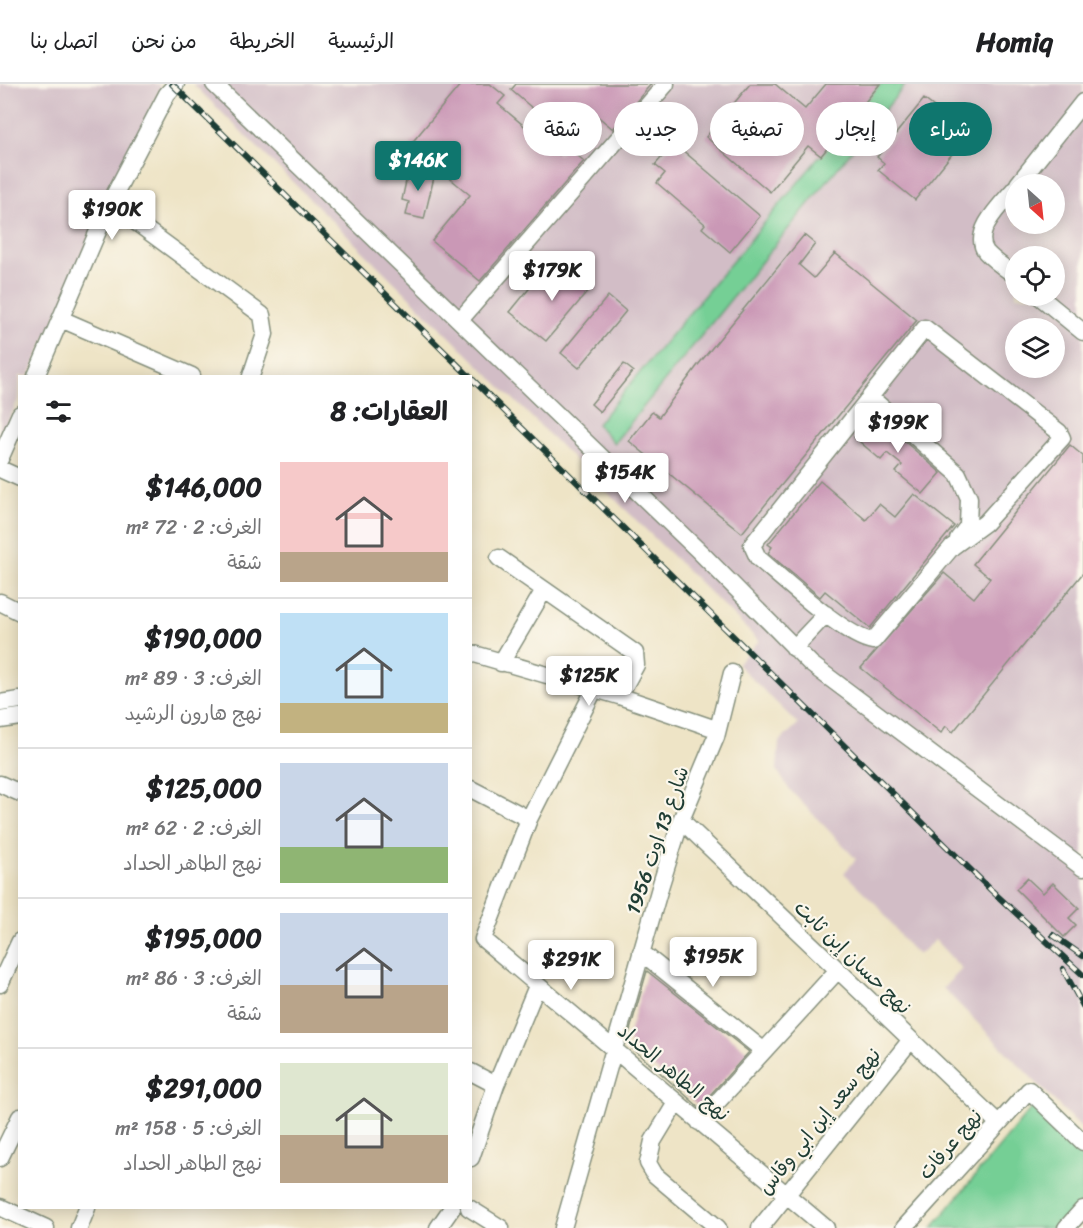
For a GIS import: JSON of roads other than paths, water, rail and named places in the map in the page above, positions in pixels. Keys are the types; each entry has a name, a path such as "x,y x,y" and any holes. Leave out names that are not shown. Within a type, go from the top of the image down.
{"street":[{"path":"214,84 693,545 794,648 821,672 1083,868"},
{"path":"460,320 666,84"},
{"path":"36,375 110,203 171,89"},
{"path":"1026,174 1083,102"},
{"path":"1005,201 987,223 982,232 982,242 986,251 1005,267"},
{"path":"110,203 262,315 265,334 251,375"},
{"path":"1051,306 1083,332"},
{"path":"61,319 190,375"},
{"path":"870,398 958,474 969,498 968,526 873,641 859,637 826,614 758,558 752,545 925,328 928,328 1062,438 985,523 952,547"},
{"path":"0,459 18,418"},
{"path":"0,469 18,477"},
{"path":"499,558 634,653 636,665 619,696"},
{"path":"501,663 544,590"},
{"path":"0,602 18,611"},
{"path":"794,648 826,614"},
{"path":"472,653 619,696 716,729"},
{"name":"شارع 13 اوت 1956","path":"563,1228 613,1047 681,820 716,737 716,729 732,674"},
{"name":"نهج الطاهر الحداد","path":"594,690 529,819 477,936 613,1047 826,1228"},
{"path":"0,703 18,699"},
{"path":"0,720 18,717"},
{"path":"0,784 18,792"},
{"path":"472,790 529,819"},
{"name":"نهج حسان إبن ثابت","path":"681,820 997,1122"},
{"path":"6,977 18,946"},
{"path":"641,952 764,1051"},
{"path":"699,1122 837,971"},
{"path":"472,1155 496,1085 537,986"},
{"name":"نهج سعد إبن ابي وقاس","path":"760,1228 910,1041"},
{"path":"472,1073 496,1085"},
{"name":"نهج عرفات","path":"904,1228 1029,1089 1083,1142"},
{"path":"676,1102 653,1142 648,1163 655,1175 718,1228"},
{"path":"0,1158 18,1121"},
{"path":"0,1207 46,1228"},
{"path":"79,1228 87,1209"},
{"path":"438,1228 451,1209"},
{"path":"471,1209 501,1228"},
{"path":"1066,1228 1083,1209"}],"railway":[{"path":"172,84 468,375"},
{"path":"472,379 991,890 1083,975"},
{"path":"1053,935 1083,956"},
{"path":"1063,969 1083,1006"}]}
